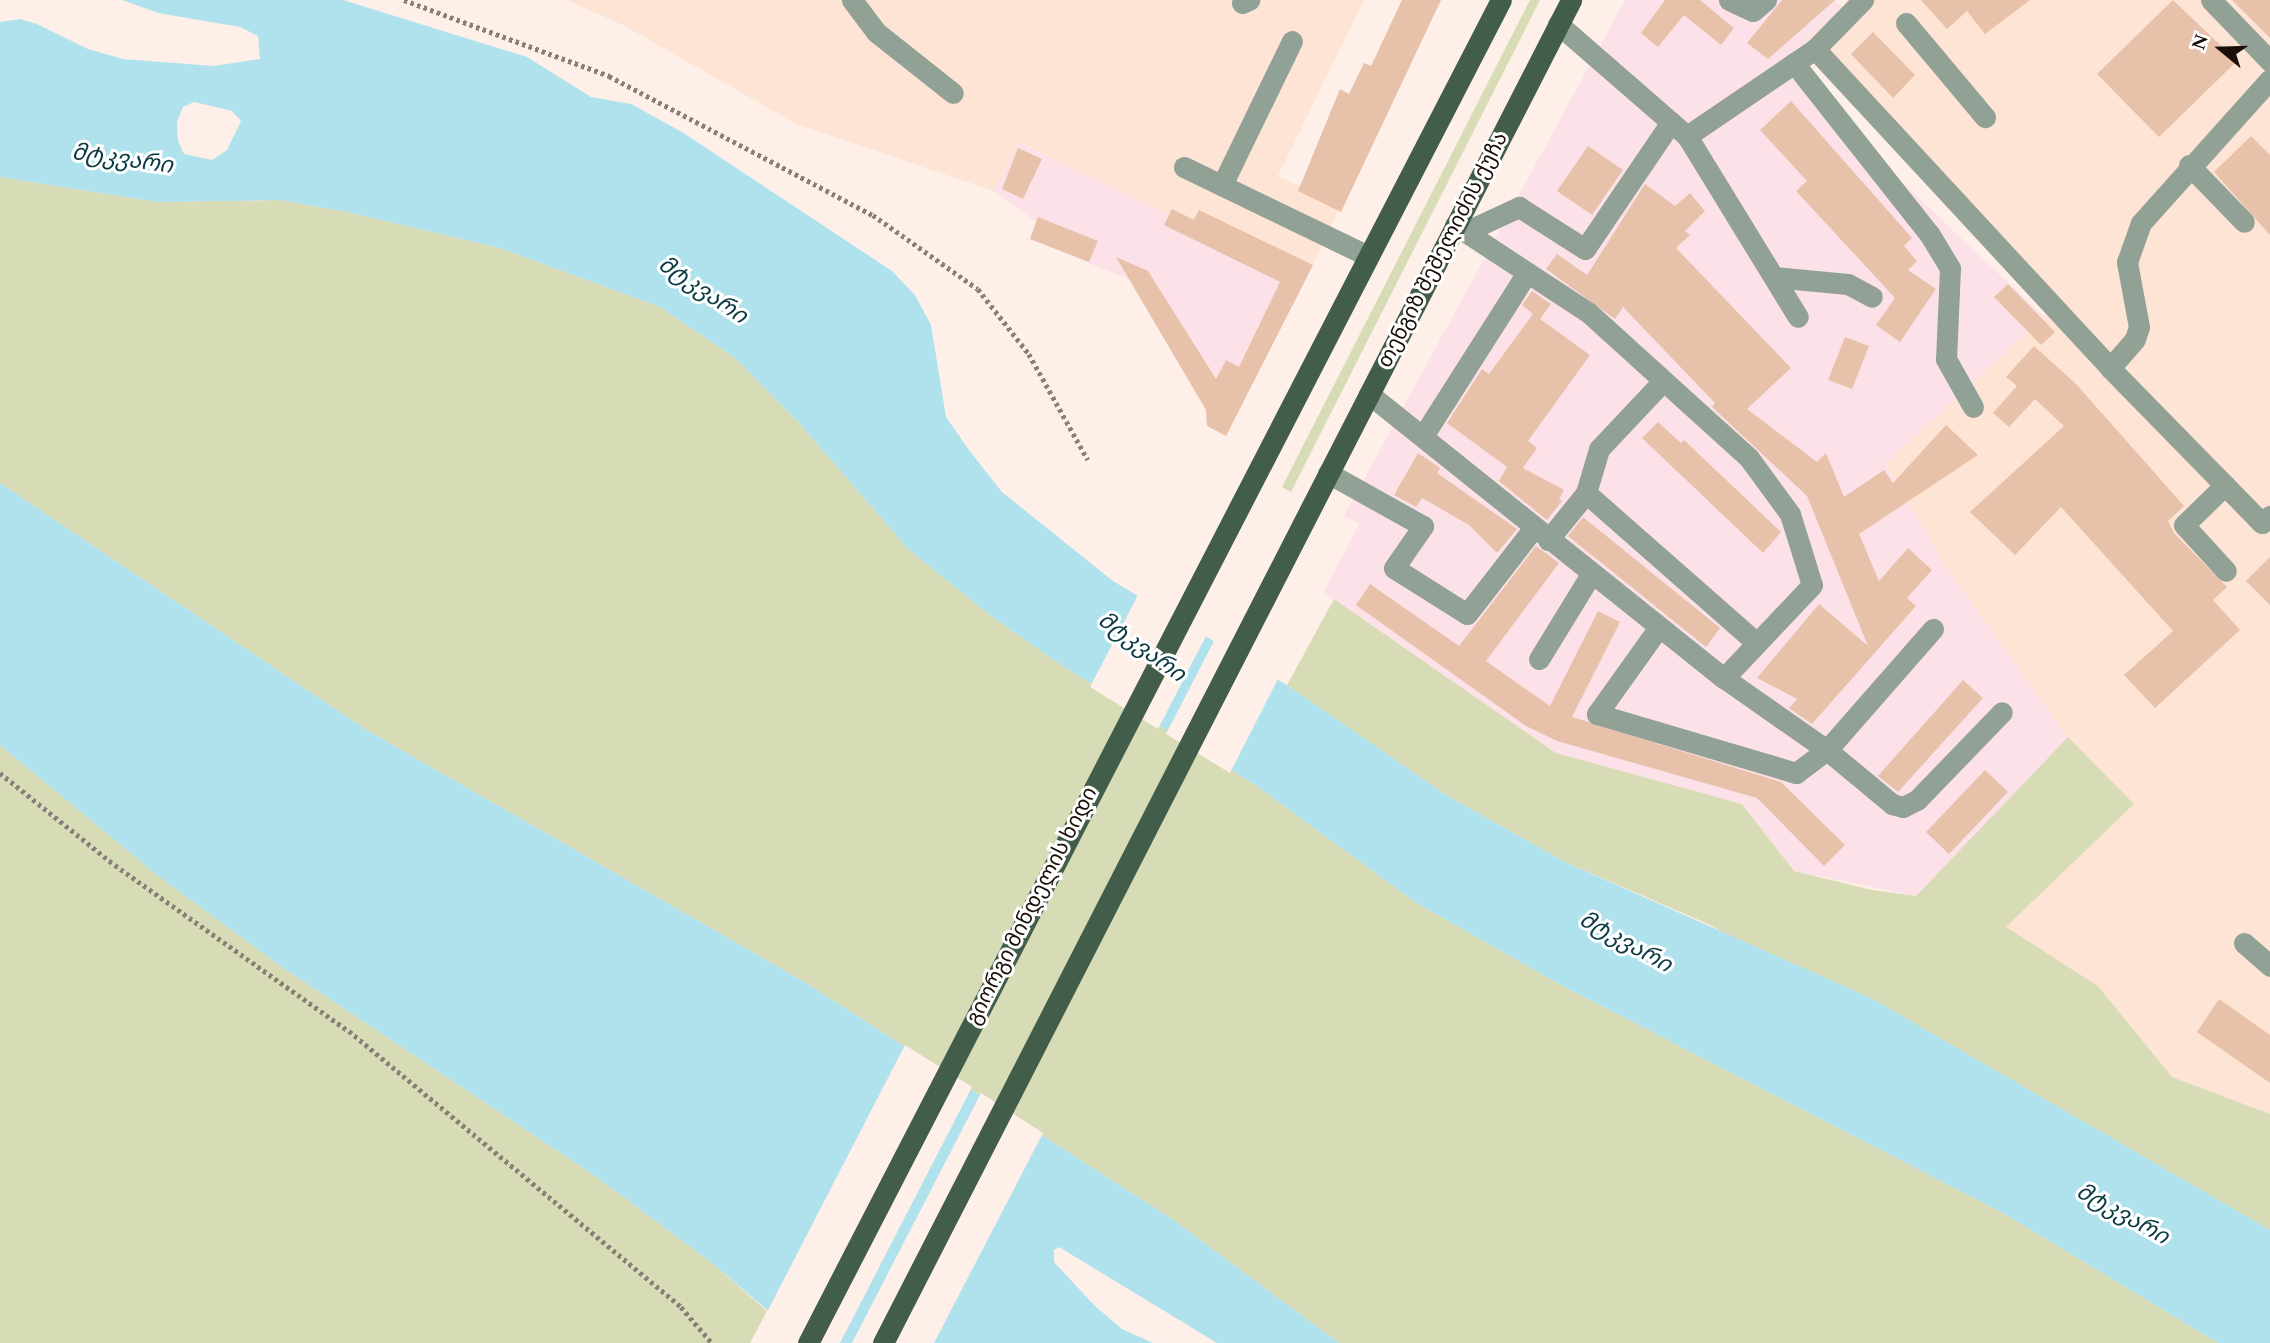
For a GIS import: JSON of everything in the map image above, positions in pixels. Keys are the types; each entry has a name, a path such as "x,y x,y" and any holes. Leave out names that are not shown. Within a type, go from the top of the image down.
{"main road":[{"path":"1368,256 1501,0"},
{"name":"თენგიზ შეშელიძის ქუჩა","path":"883,1343 1314,500 1460,229 1571,0"},
{"name":"გიორგი მინდელის ხიდი","path":"808,1343 1255,470 1368,256"}],"lane":[{"path":"852,0 876,32 953,93"},
{"path":"1729,0 1753,11 1766,0"},
{"path":"1460,229 1519,207 1585,249 1679,129 1815,49 1863,0"},
{"path":"2211,0 2270,61"},
{"path":"1906,23 1984,117"},
{"path":"1559,24 1679,129 1798,317"},
{"path":"1222,185 1292,41"},
{"path":"1815,49 2110,368 2262,523 2270,516"},
{"path":"1794,63 1930,235 1950,268 1946,359 1973,407"},
{"path":"2110,368 2135,339 2139,327 2127,276 2130,246 2153,204 2270,79"},
{"path":"2189,165 2244,222"},
{"path":"1184,167 1368,256"},
{"path":"1460,229 1589,313 1749,458 1790,514 1812,585 1724,678"},
{"path":"1423,436 1527,273"},
{"path":"1774,277 1848,284 1872,298"},
{"path":"1328,473 1423,526 1394,568 1467,614 1541,534 1586,493 1599,449 1664,381"},
{"path":"1369,394 1724,678 1827,750 1876,792 1903,807 1917,800 2003,712"},
{"path":"2225,485 2184,525 2226,570"},
{"path":"1586,493 1757,643"},
{"path":"1539,659 1591,574"},
{"path":"1659,627 1597,714 1796,773 1827,750 1933,629"},
{"path":"2244,943 2270,966"}],"path":[{"path":"404,0 608,76 873,215 978,289 1030,354 1088,460"},
{"path":"0,773 115,865 349,1031 681,1307 712,1343"}],"shaded area":[{"path":"567,0 1364,0 1278,176 1340,206 1313,265 1200,210 1194,220 1173,209 1169,215 1019,142 994,191 796,124 625,26"},
{"path":"1625,0 1834,0 1842,6 1783,70 2045,317 1886,464 1944,564 2068,737 1916,896 1794,871 1742,804 1556,753 1324,592 1359,524 1344,516"},
{"path":"1848,0 2270,0 2270,1114 2172,1077 2098,986 2005,927 2134,804 2068,737 1944,564 1886,463 2060,302 1808,40"},
{"path":"1018,142 1169,215 1172,209 1199,210 1313,265 1226,436 1207,426 1205,402 1130,280 1030,239 1036,222 994,191"}],"green space":[{"path":"1530,0 1540,0 1291,492 1282,487"},
{"path":"0,177 157,202 280,200 347,212 500,248 660,307 735,358 800,424 908,549 991,616 1058,663 1254,784 1415,902 1559,984 2003,1213 2218,1343 1339,1343 1172,1219 806,983 365,729 0,483"},
{"path":"1334,599 1556,753 1742,804 1794,871 1872,890 1916,896 2068,737 2134,804 2006,927 2098,986 2172,1077 2270,1114 2270,1230 1708,924 1565,862 1446,795 1357,736 1287,685"},
{"path":"0,745 158,875 279,965 595,1176 712,1263 767,1311 750,1343 0,1343"}],"water":[{"name":"მტკვარი","path":"122,0 343,0 527,57 591,97 631,104 682,132 892,271 915,295 931,325 946,417 969,450 1002,492 1113,581 1287,685 1446,795 1565,862 1871,998 2270,1230 2270,1343 2218,1343 2003,1213 1559,984 1415,902 1254,784 1058,663 991,616 908,549 800,424 735,358 660,307 500,248 347,212 280,200 157,202 0,177 0,22 20,19 37,24 88,49 123,59 214,66 260,59 258,36 240,27 158,13","holes":["194,102 232,111 241,121 227,150 212,160 184,154 178,141 177,122 183,107"]},
{"path":"0,483 365,729 806,983 1172,1219 1339,1343 1217,1343 1059,1247 1054,1250 1054,1262 1094,1305 1122,1329 1153,1343 806,1343 712,1263 595,1176 279,965 158,876 0,745"}],"pier":[{"path":"1139,593 1206,636 1158,729 1090,687"},
{"path":"1214,641 1279,677 1230,773 1166,734"},
{"path":"905,1045 972,1087 840,1343 800,1343 766,1314"},
{"path":"981,1093 1043,1133 934,1343 852,1343"}],"building":[{"path":"1402,0 1441,0 1341,212 1298,191 1340,89 1349,94 1364,63 1371,66"},
{"path":"1665,0 1700,0 1734,28 1721,45 1684,15 1658,47 1641,33"},
{"path":"1782,0 1835,0 1768,59 1747,43"},
{"path":"1921,0 2030,0 1985,34 1967,11 1947,29"},
{"path":"2173,0 2237,61 2159,137 2097,74"},
{"path":"2232,0 2270,0 2270,38"},
{"path":"1873,32 1915,75 1893,98 1851,54"},
{"path":"1791,101 1912,238 1904,246 1917,261 1908,270 1936,289 1900,342 1876,325 1895,298 1796,191 1807,181 1760,130"},
{"path":"2251,136 2270,155 2270,235 2214,172"},
{"path":"1588,146 1623,170 1592,215 1557,191"},
{"path":"1018,148 1042,159 1023,199 1002,189"},
{"path":"1645,184 1675,206 1690,193 1705,211 1685,231 1690,235 1676,248 1791,368 1747,409 1817,462 1826,453 1844,497 1884,470 1893,483 1946,425 1978,455 1859,534 1879,581 1908,548 1932,570 1907,598 1916,606 1812,724 1789,708 1797,699 1757,678 1819,604 1868,646 1807,496 1712,407 1715,403 1623,307 1615,319 1546,269 1557,254 1587,275"},
{"path":"1172,209 1194,220 1199,210 1313,265 1226,436 1207,426 1206,410 1116,257 1148,271 1216,379 1226,360 1239,367 1280,282 1164,225"},
{"path":"1038,217 1098,241 1089,262 1030,239"},
{"path":"2008,284 2055,332 2041,345 1994,297"},
{"path":"1532,291 1551,304 1540,319 1590,355 1528,441 1537,448 1523,468 1564,490 1559,499 1562,501 1547,520 1499,481 1507,467 1447,423 1482,369 1489,374 1533,314 1522,305"},
{"path":"1845,337 1869,346 1852,389 1828,380"},
{"path":"2034,346 2076,384 2184,506 2168,521 2174,533 2227,587 2213,600 2240,630 2155,708 2124,675 2173,631 2061,507 2015,555 1970,512 2064,426 2035,399 2009,427 1993,413 2017,386 2006,377"},
{"path":"1658,422 1681,443 1684,440 1781,532 1763,553 1642,438"},
{"path":"1418,453 1440,468 1437,473 1517,529 1497,553 1469,525 1422,498 1416,507 1394,495"},
{"path":"1583,517 1720,628 1706,647 1568,536"},
{"path":"1536,546 1559,563 1486,661 1550,706 1598,611 1620,622 1572,717 1781,782 1845,845 1824,866 1757,798 1557,741 1526,726 1356,605 1370,584 1459,646"},
{"path":"2270,557 2270,605 2246,581"},
{"path":"1963,680 1983,698 1898,792 1878,776"},
{"path":"1985,770 2008,792 1949,854 1926,832"},
{"path":"2219,999 2270,1035 2270,1083 2197,1032"}]}
